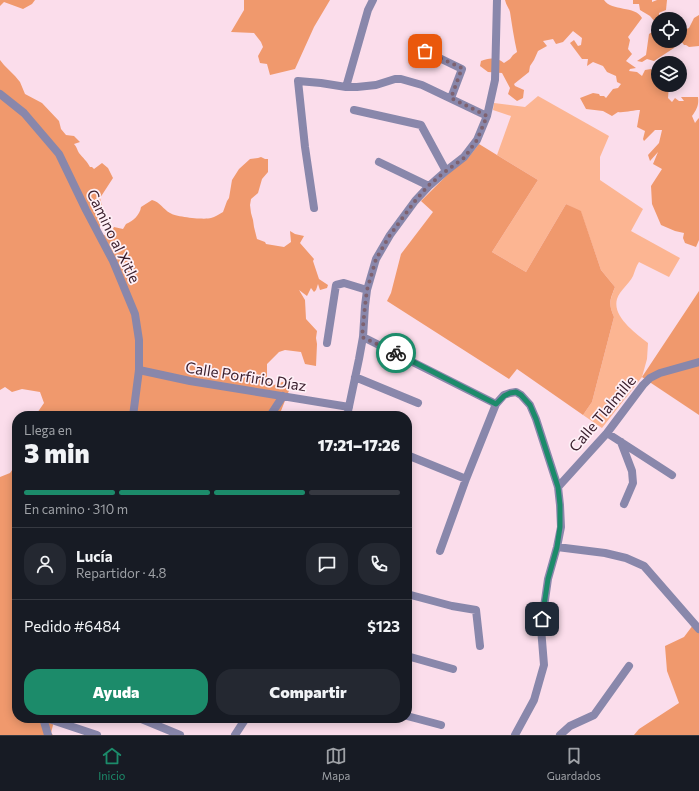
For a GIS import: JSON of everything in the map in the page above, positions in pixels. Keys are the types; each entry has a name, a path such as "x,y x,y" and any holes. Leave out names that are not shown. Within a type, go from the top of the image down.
{"street":[{"path":"346,87 368,10 373,0"},
{"path":"348,411 360,359 367,290 376,259 390,235 428,186 464,158 477,140 487,116 495,80 497,0"},
{"path":"420,62 425,51 462,68 451,98"},
{"path":"314,208 305,147 298,81 346,87 363,87 376,85 395,79 401,79 422,85 487,116"},
{"name":"Camino al Xitle","path":"0,94 24,113 59,154 113,261 135,314 139,340 139,370 134,411"},
{"path":"354,110 421,125 446,171"},
{"path":"379,162 428,186"},
{"path":"327,344 336,285 344,283 367,290"},
{"path":"362,337 496,404"},
{"name":"Calle Tlalmille","path":"558,487 607,432 650,378 660,373 699,362"},
{"name":"Calle Porfirio Díaz","path":"139,370 190,381 349,407"},
{"path":"355,377 418,403"},
{"path":"440,551 466,479 496,404 504,396 516,392 521,395 530,405 536,419 558,487 560,527 557,547 548,579 541,628 544,665 534,700 515,735"},
{"path":"273,411 283,396"},
{"path":"607,432 672,475"},
{"path":"621,442 632,471 633,483 624,504"},
{"path":"412,457 466,479"},
{"path":"557,547 605,553 626,558 644,566 699,629"},
{"path":"412,595 452,606 476,610 480,646"},
{"path":"412,657 453,669"},
{"path":"560,735 570,726 594,715 630,666"},
{"path":"412,717 441,725"},
{"path":"44,723 48,735"},
{"path":"61,723 97,735"},
{"path":"151,723 180,735"},
{"path":"237,735 243,723"},
{"path":"570,726 571,735"}],"shaded area":[{"path":"0,0 35,0 32,4 23,9 4,2 0,6"},
{"path":"244,0 330,0 314,27 295,69 270,75 267,64 260,63 258,56 263,47 254,33 231,32 244,10"},
{"path":"505,0 604,0 612,6 634,11 639,14 642,18 628,37 630,40 628,49 632,54 626,61 636,68 630,69 629,71 637,72 642,76 645,70 651,69 651,92 668,92 668,98 672,102 675,98 679,101 684,101 681,97 698,97 697,107 692,116 695,123 699,118 699,240 696,247 685,243 683,238 684,233 661,225 652,204 651,186 662,169 653,164 658,152 650,161 648,155 659,143 662,130 655,130 644,141 645,131 637,127 640,110 618,112 612,116 603,111 586,109 580,98 593,93 599,94 600,96 604,96 606,98 613,89 618,88 621,84 617,82 616,76 607,72 603,66 593,62 587,66 588,59 582,59 570,43 574,40 578,46 581,45 582,38 573,31 563,42 556,44 553,39 543,41 547,46 538,51 530,66 529,72 514,84 515,86 524,90 523,98 517,101 508,94 510,88 502,73 488,72 480,66 481,61 490,59 495,59 504,63 517,52 510,12"},
{"path":"633,0 652,0 652,2 657,0 667,0 666,10 661,12 651,12 651,17 640,10 639,4 633,4"},
{"path":"699,15 699,46 689,47 687,46 687,29 689,28 694,18"},
{"path":"651,33 651,48 674,48 662,56 651,56 651,60 647,59 642,62 637,61 646,55 649,34"},
{"path":"0,60 20,82 25,94 42,103 59,121 61,129 66,135 74,136 80,142 74,144 90,167 94,169 102,163 108,168 113,178 100,198 104,212 99,233 109,237 114,227 123,229 126,224 138,215 141,207 152,200 157,202 165,210 178,216 202,219 216,216 223,212 229,198 232,180 239,169 250,159 261,157 268,159 268,172 262,179 258,193 251,199 250,205 257,239 265,242 266,244 284,247 291,242 290,231 304,236 300,243 314,259 313,261 319,279 328,285 327,288 320,290 318,284 316,290 314,292 311,288 307,296 299,290 305,300 306,319 317,331 316,366 305,364 301,352 285,350 279,352 267,364 267,381 274,385 288,380 290,388 281,411 38,411 44,403 40,392 22,389 12,392 5,387 0,390"},
{"path":"538,96 609,136 600,157 600,180 643,209 631,231 680,258 669,277 639,262 633,276 618,296 616,306 621,318 648,343 647,359 642,377 602,428 583,415 592,402 614,317 610,302 615,287 601,270 581,212 566,204 526,272 492,252 538,180 497,155 511,116 493,110 494,103 525,107"},
{"path":"479,144 538,180 492,252 526,272 566,204 581,211 601,270 615,287 610,302 614,317 592,402 583,415 517,369 509,379 387,301 391,293 401,254 433,212 421,201 451,171 468,158"},
{"path":"699,291 699,415 642,377"},
{"path":"12,470 12,723 53,723 51,733 53,735 0,735 0,477 10,473"},
{"path":"693,625 699,632 699,735 634,735 639,729 679,703 667,671 665,646 684,637"}],"way so far":[{"path":"396,353 362,337 367,290 376,259 390,235 428,186 464,158 477,140 487,116 451,98 462,68 425,51"}],"route":[{"path":"396,353 496,404 504,396 516,392 521,395 530,405 558,487 560,505 560,527 557,547 548,579 542,619"}]}
